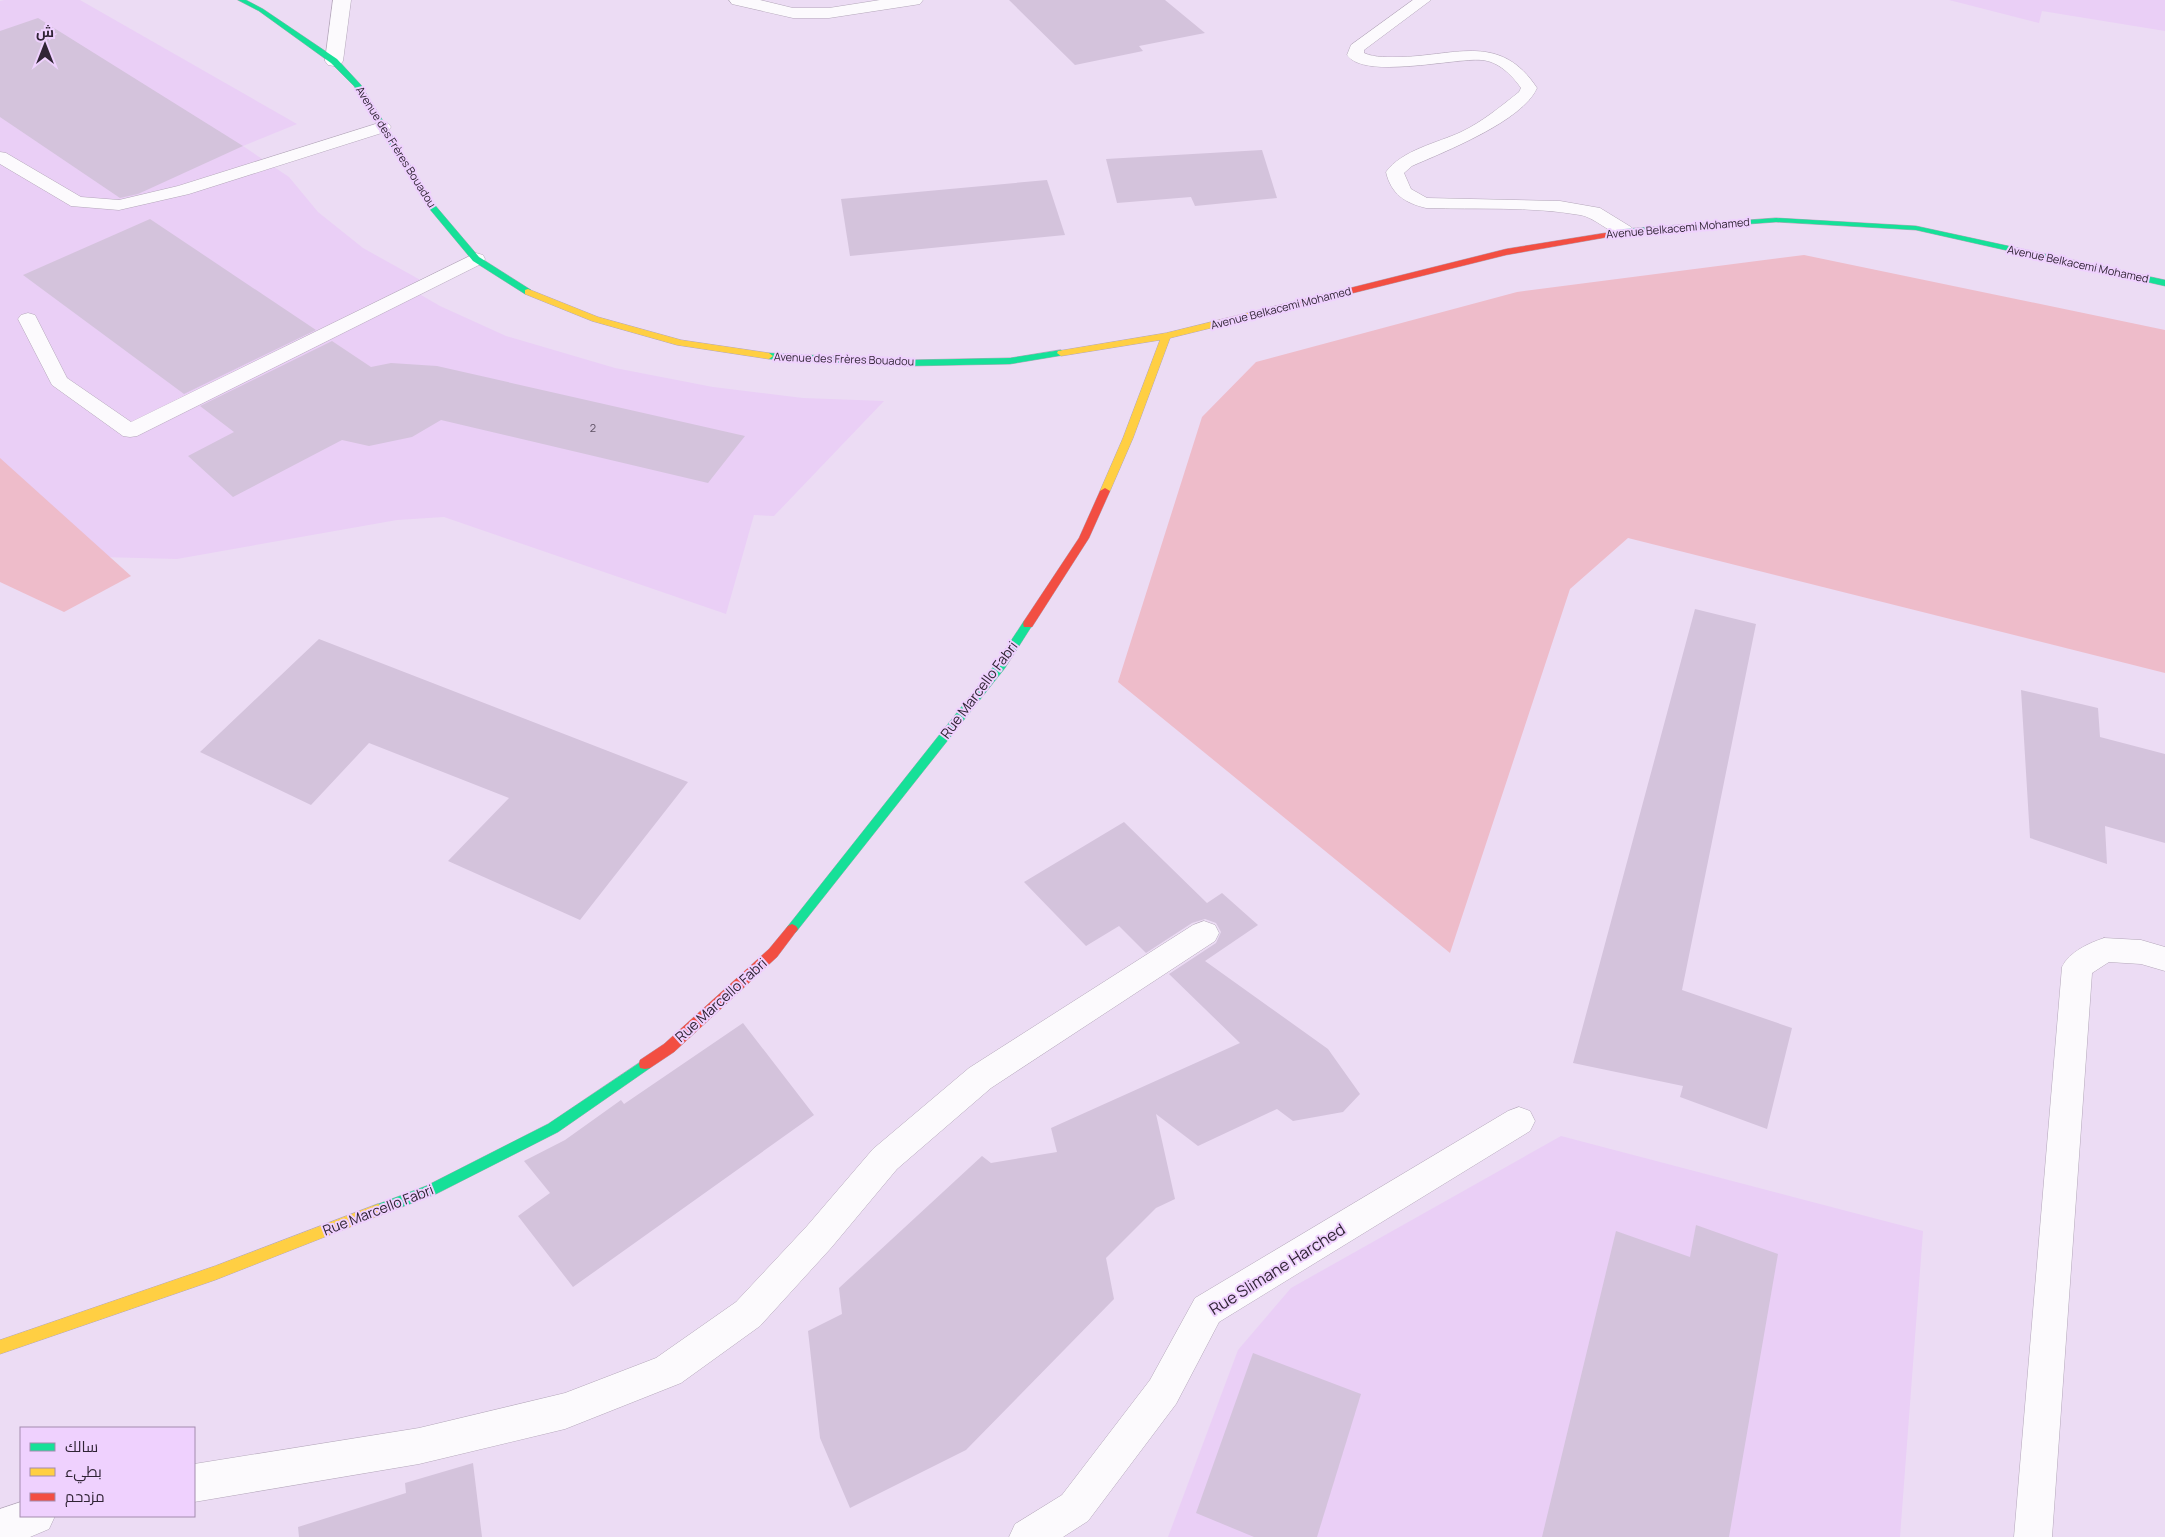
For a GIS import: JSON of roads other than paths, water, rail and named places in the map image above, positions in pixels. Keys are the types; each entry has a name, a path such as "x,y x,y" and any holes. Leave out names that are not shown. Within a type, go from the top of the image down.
{"main road":[{"name":"Avenue des Frères Bouadou","path":"241,0 261,10 334,61 357,85 431,205 476,259 524,290 595,319 680,344 786,358 908,362 1010,361 1166,336"},
{"name":"Avenue Belkacemi Mohamed","path":"1166,336 1506,252 1625,231 1776,220 1916,228 2165,283"},
{"name":"Rue Marcello Fabri","path":"0,1346 216,1273 431,1190 554,1128 669,1048 773,954 1001,665 1084,538 1128,438 1166,336"}],"street":[{"path":"334,61 342,0"},
{"path":"738,0 793,13 830,13 896,7 914,0"},
{"path":"195,1483 419,1446 565,1411 668,1371 748,1314 819,1236 885,1159 980,1078 1204,933"},
{"path":"2033,1537 2077,967 2104,950 2141,952 2165,959"},
{"name":"Rue Slimane Harched","path":"1028,1537 1075,1508 1163,1392 1207,1310 1519,1121"},
{"path":"0,1528 33,1517"}],"lane":[{"path":"1423,0 1357,48 1354,54 1359,58 1381,62 1481,55 1506,62 1515,69 1529,88 1526,95 1496,118 1468,135 1406,162 1395,172 1397,183 1402,192 1415,200 1426,203 1560,206 1594,212 1625,231"},
{"path":"0,157 77,202 119,205 183,190 382,127"},
{"path":"28,319 59,381 130,431 476,259"}]}
